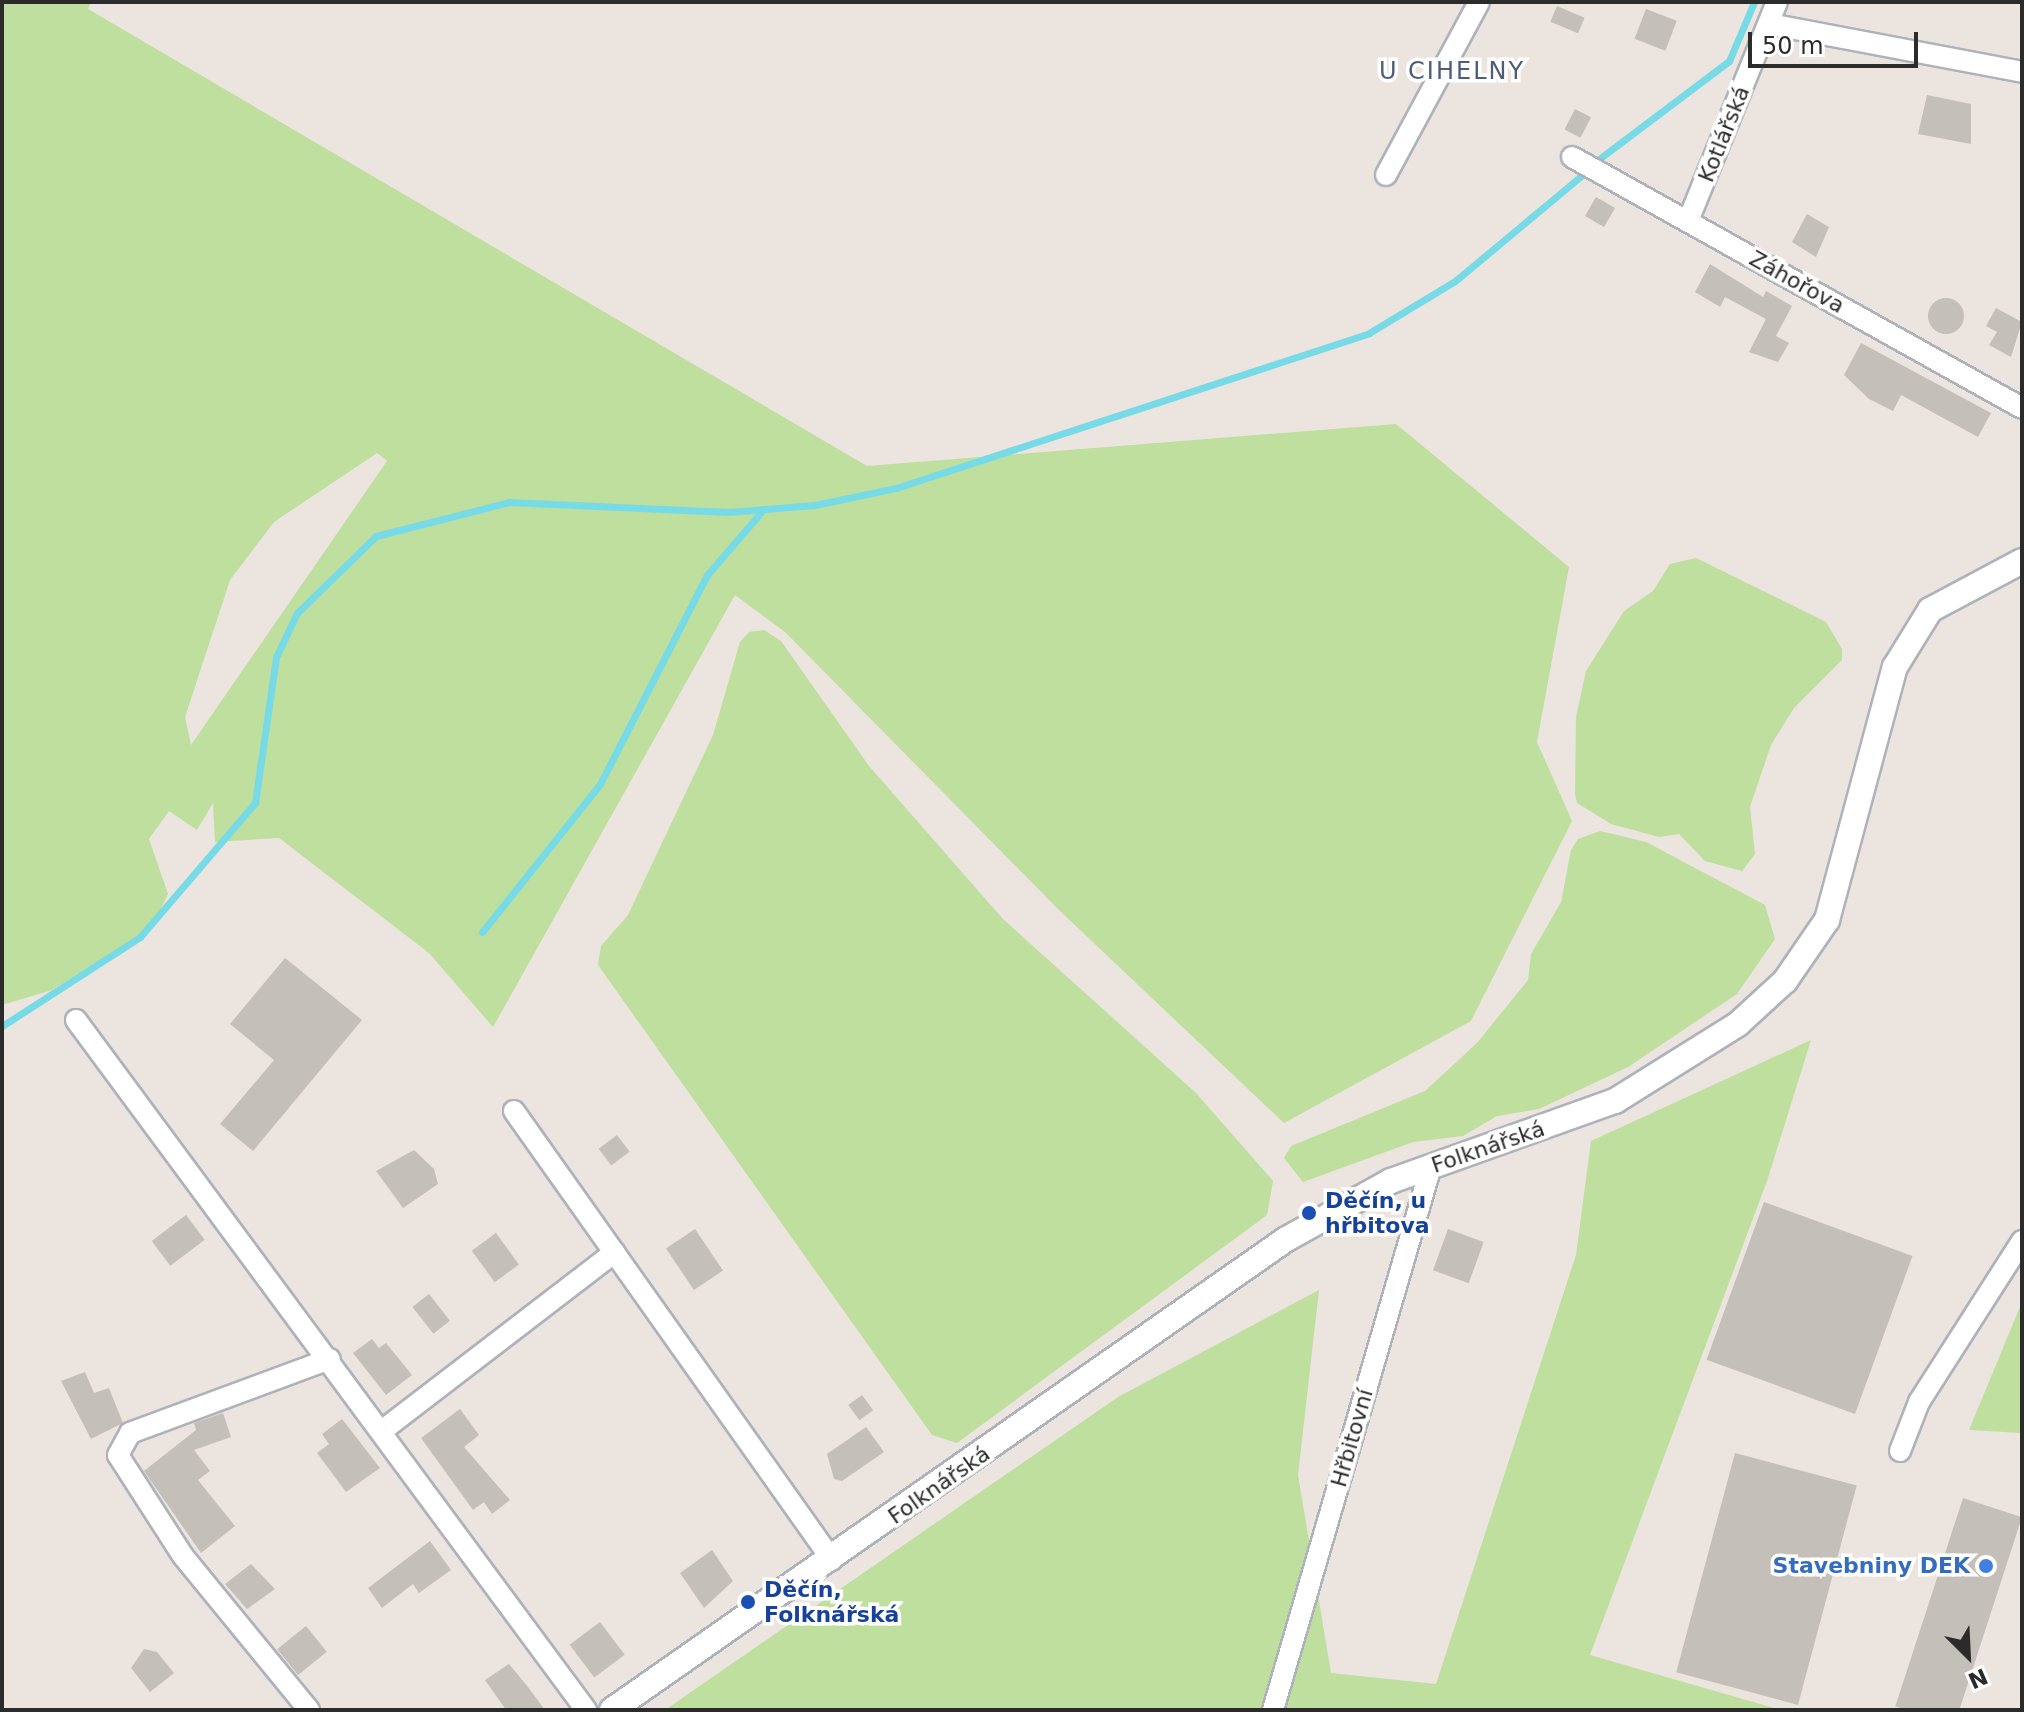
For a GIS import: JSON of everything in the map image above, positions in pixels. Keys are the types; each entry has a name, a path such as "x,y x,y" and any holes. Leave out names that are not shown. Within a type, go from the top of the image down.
{"street":[{"path":"1386,175 1479,2"},
{"name":"Kotlářská","path":"1688,221 1777,2"},
{"path":"1769,24 2022,72"},
{"name":"Záhořova","path":"1572,157 2022,408"},
{"name":"Folknářská","path":"612,1710 832,1560 1285,1240 1351,1200 1431,1166 1582,1114 1647,1085 1719,1039 1785,981 1836,900 1895,667 1930,610 2022,561"},
{"path":"76,1020 383,1430 586,1710"},
{"path":"514,1111 832,1560"},
{"name":"Hřbitovní","path":"1273,1710 1431,1166"},
{"path":"1900,1451 1919,1402 2022,1241"},
{"path":"383,1430 615,1252"},
{"path":"309,1710 183,1556 118,1455 130,1433 330,1359"}],"green space":[{"path":"2,2 91,2 88,9 867,466 1396,424 1569,567 1537,742 1572,821 1471,1021 1284,1123 1060,911 785,632 735,595 493,1027 429,953 279,838 215,842 213,803 197,830 169,811 149,839 168,894 151,929 52,990 2,1005","holes":["377,453 387,461 191,745 185,717 230,580 274,522"]},
{"path":"1696,558 1826,622 1842,649 1842,660 1794,708 1771,745 1750,807 1755,854 1742,871 1705,861 1679,834 1659,837 1611,824 1577,803 1575,793 1576,717 1586,671 1624,611 1653,591 1670,564"},
{"path":"764,630 781,641 869,766 1002,918 1196,1093 1273,1181 1267,1215 957,1443 932,1435 598,965 601,946 628,915 713,735 740,642 749,632"},
{"path":"1600,831 1646,842 1765,905 1775,939 1737,994 1628,1067 1539,1109 1497,1116 1463,1136 1413,1142 1303,1182 1284,1158 1291,1146 1425,1091 1477,1043 1528,980 1531,954 1561,902 1571,850 1578,839"},
{"path":"1811,1040 1767,1181 1590,1655 1781,1710 665,1710 1118,1397 1319,1290 1298,1475 1331,1673 1436,1684 1576,1255 1591,1141"},
{"path":"2022,1302 2022,1433 1969,1430"}],"building":[{"path":"1557,6 1585,18 1578,33 1550,22"},
{"path":"1646,9 1677,21 1665,51 1635,39"},
{"path":"1927,95 1971,104 1971,144 1918,134"},
{"path":"1575,109 1591,117 1581,138 1565,129"},
{"path":"1596,197 1615,208 1604,227 1585,216"},
{"path":"1807,214 1829,227 1816,257 1792,242"},
{"path":"1710,264 1763,297 1766,291 1792,306 1776,336 1789,343 1778,362 1749,352 1766,319 1725,297 1720,307 1695,292"},
{"path":"1946,298 1959,303 1964,316 1959,329 1946,334 1933,329 1928,316 1933,303"},
{"path":"1996,308 2022,322 2011,357 1989,345 1997,332 1986,326"},
{"path":"1861,343 1991,413 1978,437 1901,395 1893,411 1869,399 1844,375"},
{"path":"285,958 362,1020 253,1151 220,1124 274,1060 230,1024"},
{"path":"617,1135 630,1152 611,1166 599,1149"},
{"path":"414,1150 434,1169 438,1184 403,1208 376,1171"},
{"path":"1764,1202 1912,1256 1855,1414 1707,1360"},
{"path":"186,1215 205,1240 170,1266 152,1241"},
{"path":"695,1229 723,1270 694,1290 666,1249"},
{"path":"1448,1229 1484,1242 1469,1283 1433,1270"},
{"path":"496,1233 519,1265 495,1282 472,1251"},
{"path":"429,1294 450,1321 433,1334 412,1307"},
{"path":"372,1339 379,1348 386,1343 412,1375 386,1395 353,1353"},
{"path":"85,1372 94,1393 109,1388 123,1423 91,1439 61,1381"},
{"path":"862,1395 873,1410 859,1420 848,1405"},
{"path":"460,1409 479,1435 464,1447 510,1500 492,1514 484,1502 473,1510 421,1438"},
{"path":"223,1413 231,1437 194,1450 210,1471 198,1480 235,1526 201,1553 144,1471 196,1430 194,1423"},
{"path":"342,1419 380,1468 346,1492 317,1453 329,1444 322,1434"},
{"path":"866,1427 884,1452 842,1481 834,1479 827,1454"},
{"path":"1735,1453 1857,1486 1798,1705 1676,1672"},
{"path":"1963,1498 2022,1517 1959,1710 1907,1710 1895,1706"},
{"path":"430,1541 451,1570 419,1593 413,1584 382,1608 368,1588"},
{"path":"712,1550 733,1581 704,1608 680,1573"},
{"path":"251,1564 275,1589 247,1609 225,1584"},
{"path":"600,1622 625,1655 594,1678 570,1645"},
{"path":"306,1626 327,1652 298,1675 277,1649"},
{"path":"144,1649 157,1652 174,1673 150,1692 131,1668"},
{"path":"509,1664 545,1710 506,1710 485,1680"}],"waterway":[{"path":"1595,162 1729,61 1754,2"},
{"path":"2,1026 140,937 255,803 276,657 297,613 376,536 509,502 729,512 815,505 896,488 1369,333 1455,281 1582,175"},
{"path":"482,932 600,784 707,575 763,510"}],"place":[{"name":"Děčín, u hřbitova","path":"1309,1213"},
{"name":"Stavebniny DEK","path":"1986,1566"},
{"name":"Děčín, Folknářská","path":"748,1602"}],"district":[{"name":"U CIHELNY","path":"1452,72"}]}
